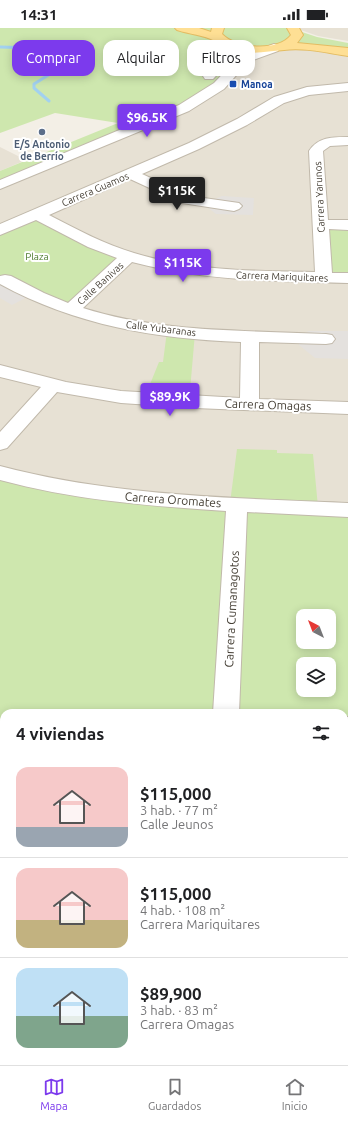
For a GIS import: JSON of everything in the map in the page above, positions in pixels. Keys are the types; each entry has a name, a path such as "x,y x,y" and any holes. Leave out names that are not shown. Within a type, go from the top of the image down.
{"main road":[{"path":"181,28 219,36 230,45 244,48 309,47 348,52"},
{"path":"278,47 291,43 296,37 294,28"},
{"path":"294,28 308,33"},
{"path":"322,37 348,41"}],"street":[{"path":"19,163 163,105 192,89 211,74 227,57 228,51 219,36"},
{"path":"0,185 184,108 219,86 244,59 278,47"},
{"name":"Carrera Guamos","path":"0,230 211,138 271,104 297,93 320,89 348,87"},
{"name":"Carrera Yarunos","path":"324,277 316,151 319,147 326,143 348,141"},
{"path":"130,174 187,200 234,206"},
{"name":"Carrera Mariquitares","path":"36,214 84,239 128,256 157,264 198,271 348,278"},
{"path":"320,224 348,225"},
{"name":"Calle Banivas","path":"71,309 128,256"},
{"name":"Calle Yubaranas","path":"4,280 33,294 71,309 106,320 145,328 250,336 326,339"},
{"path":"249,404 250,336"},
{"name":"Carrera Omagas","path":"0,371 92,394 152,400 348,408"},
{"path":"0,444 54,385"},
{"name":"Carrera Oromates","path":"0,473 52,486 97,494 348,510"},
{"name":"Carrera Cumanagotos","path":"226,709 237,504"}],"shaded area":[{"path":"295,28 348,28 348,41 318,36"},
{"path":"281,47 348,52 348,709 0,709 0,185 213,76 255,76 255,57"},
{"path":"0,147 26,160 0,171"},
{"path":"222,196 254,198 253,215 216,214 207,207 210,201"},
{"path":"0,282 33,294 12,305 0,298"},
{"path":"309,331 348,331 348,359 315,358 299,345 299,335"}],"green space":[{"path":"0,28 293,28 296,37 255,54 255,40 187,40 187,76 228,76 209,93 0,185 0,171 118,123 55,113 0,133"},
{"path":"296,30 317,37 348,43 348,51 293,45"},
{"name":"Plaza","path":"35,215 127,257 70,308 0,281 0,230"},
{"path":"320,224 348,225 348,278 324,277"},
{"path":"167,331 195,333 189,402 144,399 159,362 163,362"},
{"path":"237,449 277,450 277,453 313,454 318,507 230,503"},
{"path":"0,473 52,486 348,510 348,709 0,709"}],"waterway":[{"path":"0,47 38,48 54,52 56,55 49,62 55,71 34,84 34,88 49,101"}],"place":[{"name":"Manoa","path":"233,84"},
{"name":"E/S Antonio de Berrío","path":"42,132"}]}
